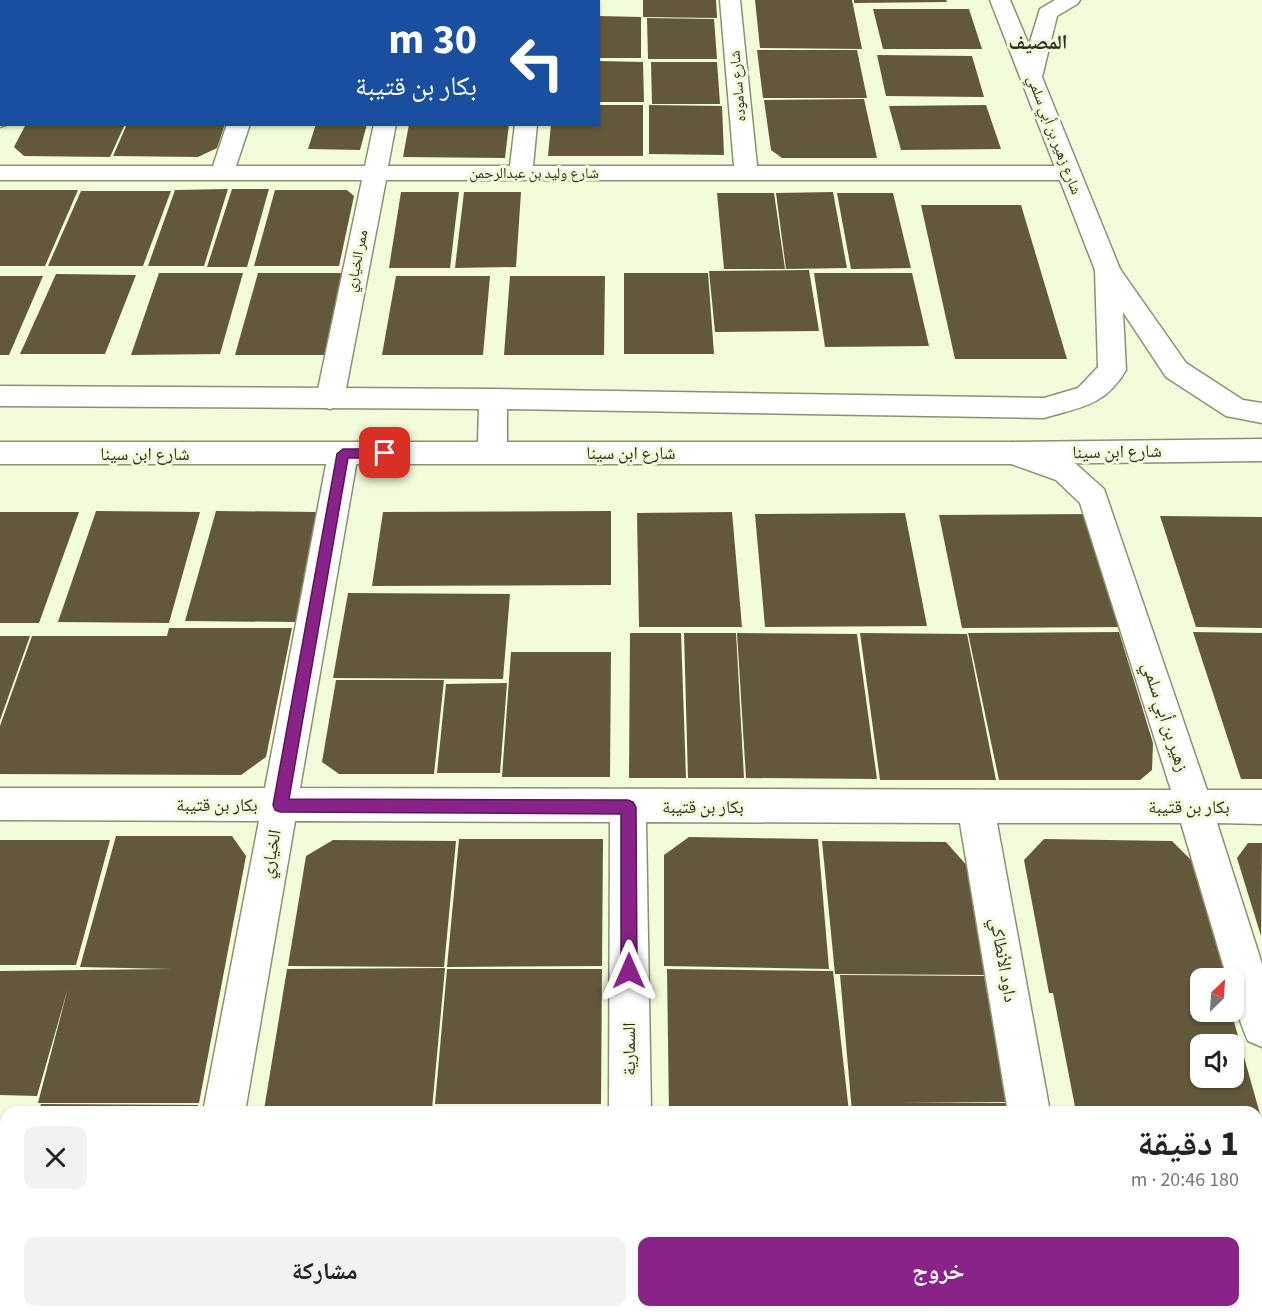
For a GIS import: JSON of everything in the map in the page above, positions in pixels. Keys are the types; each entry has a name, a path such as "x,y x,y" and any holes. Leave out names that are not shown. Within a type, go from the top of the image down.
{"street":[{"name":"شارع ساموده","path":"730,0 746,173"},
{"name":"شارع زهير بن أبي سلمي","path":"1000,0 1032,76 1067,173 1108,270"},
{"path":"1032,76 1047,13 1070,0"},
{"path":"222,173 238,126"},
{"name":"ممر الخياري","path":"330,399 385,126"},
{"path":"521,173 526,126"},
{"name":"شارع وليد بن عبدالرحمن","path":"0,173 1067,173"},
{"path":"0,396 493,399 1044,408 1088,395 1112,370 1108,270"},
{"path":"1108,270 1176,370 1236,409 1262,413"},
{"path":"492,452 493,399"},
{"name":"شارع ابن سينا","path":"0,453 1013,453 1262,450"},
{"name":"زهير بن أبي سلمي","path":"1013,453 1066,472 1093,497 1194,806 1262,1027"},
{"name":"الخياري","path":"225,1106 343,454"},
{"name":"بكار بن قتيبة","path":"0,804 1262,807"},
{"name":"السمارية","path":"628,807 630,1106"},
{"name":"داود الأنطاكي","path":"976,808 1028,1106"}],"building":[{"path":"643,0 716,0 717,18 643,17"},
{"path":"755,0 852,0 862,49 760,48"},
{"path":"854,0 946,0 947,2 854,3"},
{"path":"873,9 969,9 982,49 883,49"},
{"path":"600,16 641,17 641,58 600,58"},
{"path":"647,18 714,19 717,59 648,59"},
{"path":"757,50 857,50 867,98 763,98"},
{"path":"877,55 972,56 984,97 886,96"},
{"path":"600,61 643,62 644,102 600,102"},
{"path":"651,62 717,62 720,104 652,104"},
{"path":"864,99 877,158 782,158 771,150 764,100"},
{"path":"600,105 643,105 643,156 548,156 551,126 600,126"},
{"path":"649,105 722,106 724,155 649,154"},
{"path":"986,105 1001,149 901,150 889,106"},
{"path":"25,126 124,126 110,157 24,156 14,147"},
{"path":"126,126 224,126 217,148 198,157 113,156"},
{"path":"315,126 366,126 360,150 308,149"},
{"path":"409,126 509,126 505,158 403,157"},
{"path":"228,189 204,266 148,266 175,190"},
{"path":"232,189 269,189 247,267 207,267"},
{"path":"0,190 78,190 45,266 0,266"},
{"path":"275,190 347,190 354,196 339,266 254,266"},
{"path":"81,191 171,191 143,266 48,266"},
{"path":"401,192 459,192 450,268 389,268"},
{"path":"464,192 521,192 516,267 455,268"},
{"path":"833,192 847,268 786,269 776,193"},
{"path":"717,193 774,193 785,269 724,269"},
{"path":"837,193 893,193 911,268 851,269"},
{"path":"921,205 1021,205 1067,359 955,359"},
{"path":"809,270 819,331 715,332 709,271"},
{"path":"159,273 243,273 220,354 131,355"},
{"path":"258,273 343,273 325,355 235,355"},
{"path":"624,273 708,273 714,354 624,354"},
{"path":"814,273 912,273 929,346 825,347"},
{"path":"56,274 136,275 105,354 20,354"},
{"path":"0,276 43,276 9,355 0,355"},
{"path":"396,276 490,276 483,355 382,355"},
{"path":"510,276 605,276 604,355 504,355"},
{"path":"96,511 200,512 169,623 58,622"},
{"path":"216,511 318,512 296,622 185,621"},
{"path":"611,511 611,585 372,586 383,512"},
{"path":"0,512 79,512 39,623 0,623"},
{"path":"732,512 742,627 639,627 637,513"},
{"path":"905,513 927,626 765,627 755,514"},
{"path":"1089,514 1124,627 962,628 939,515"},
{"path":"1160,516 1262,517 1262,628 1196,627"},
{"path":"348,593 510,594 503,679 333,678"},
{"path":"169,628 292,628 266,757 241,775 0,774 0,726 32,636 167,636"},
{"path":"1119,632 1153,743 1152,770 1140,780 999,780 968,633"},
{"path":"1193,632 1262,633 1262,779 1241,779"},
{"path":"630,633 681,633 686,778 629,778"},
{"path":"684,633 736,633 744,778 688,778"},
{"path":"737,633 857,634 877,779 746,778"},
{"path":"860,633 967,634 996,780 880,780"},
{"path":"0,636 30,636 0,720"},
{"path":"511,652 611,652 610,777 502,777"},
{"path":"336,680 444,680 434,774 339,774 322,762"},
{"path":"507,683 500,773 437,773 446,684"},
{"path":"116,836 232,836 246,856 199,1103 38,1103 68,988 37,1096 0,1095 0,971 171,969 80,967"},
{"path":"689,837 818,839 829,969 664,966 664,855"},
{"path":"459,839 603,839 602,966 447,967"},
{"path":"1044,839 1172,841 1196,865 1225,968 1190,968 1190,1022 1234,1022 1237,1034 1190,1034 1190,1088 1244,1088 1244,1057 1258,1106 1075,1106 1053,993 1049,993 1024,860"},
{"path":"0,840 110,840 76,965 0,965"},
{"path":"333,840 456,841 444,967 288,966 306,856"},
{"path":"822,841 946,842 969,868 987,975 835,974"},
{"path":"1248,843 1262,843 1261,936 1237,858"},
{"path":"445,968 432,1106 265,1106 287,969"},
{"path":"447,969 602,969 601,1104 435,1104"},
{"path":"667,969 833,971 848,1106 669,1106"},
{"path":"840,975 984,976 1006,1102 901,1102 1006,1103 1006,1106 851,1106"},
{"path":"41,1104 198,1105 198,1106 40,1106"}],"district":[{"name":"المصيف","path":"1038,43"}],"route":[{"path":"385,453 343,454 280,805 628,807 629,971"}]}
